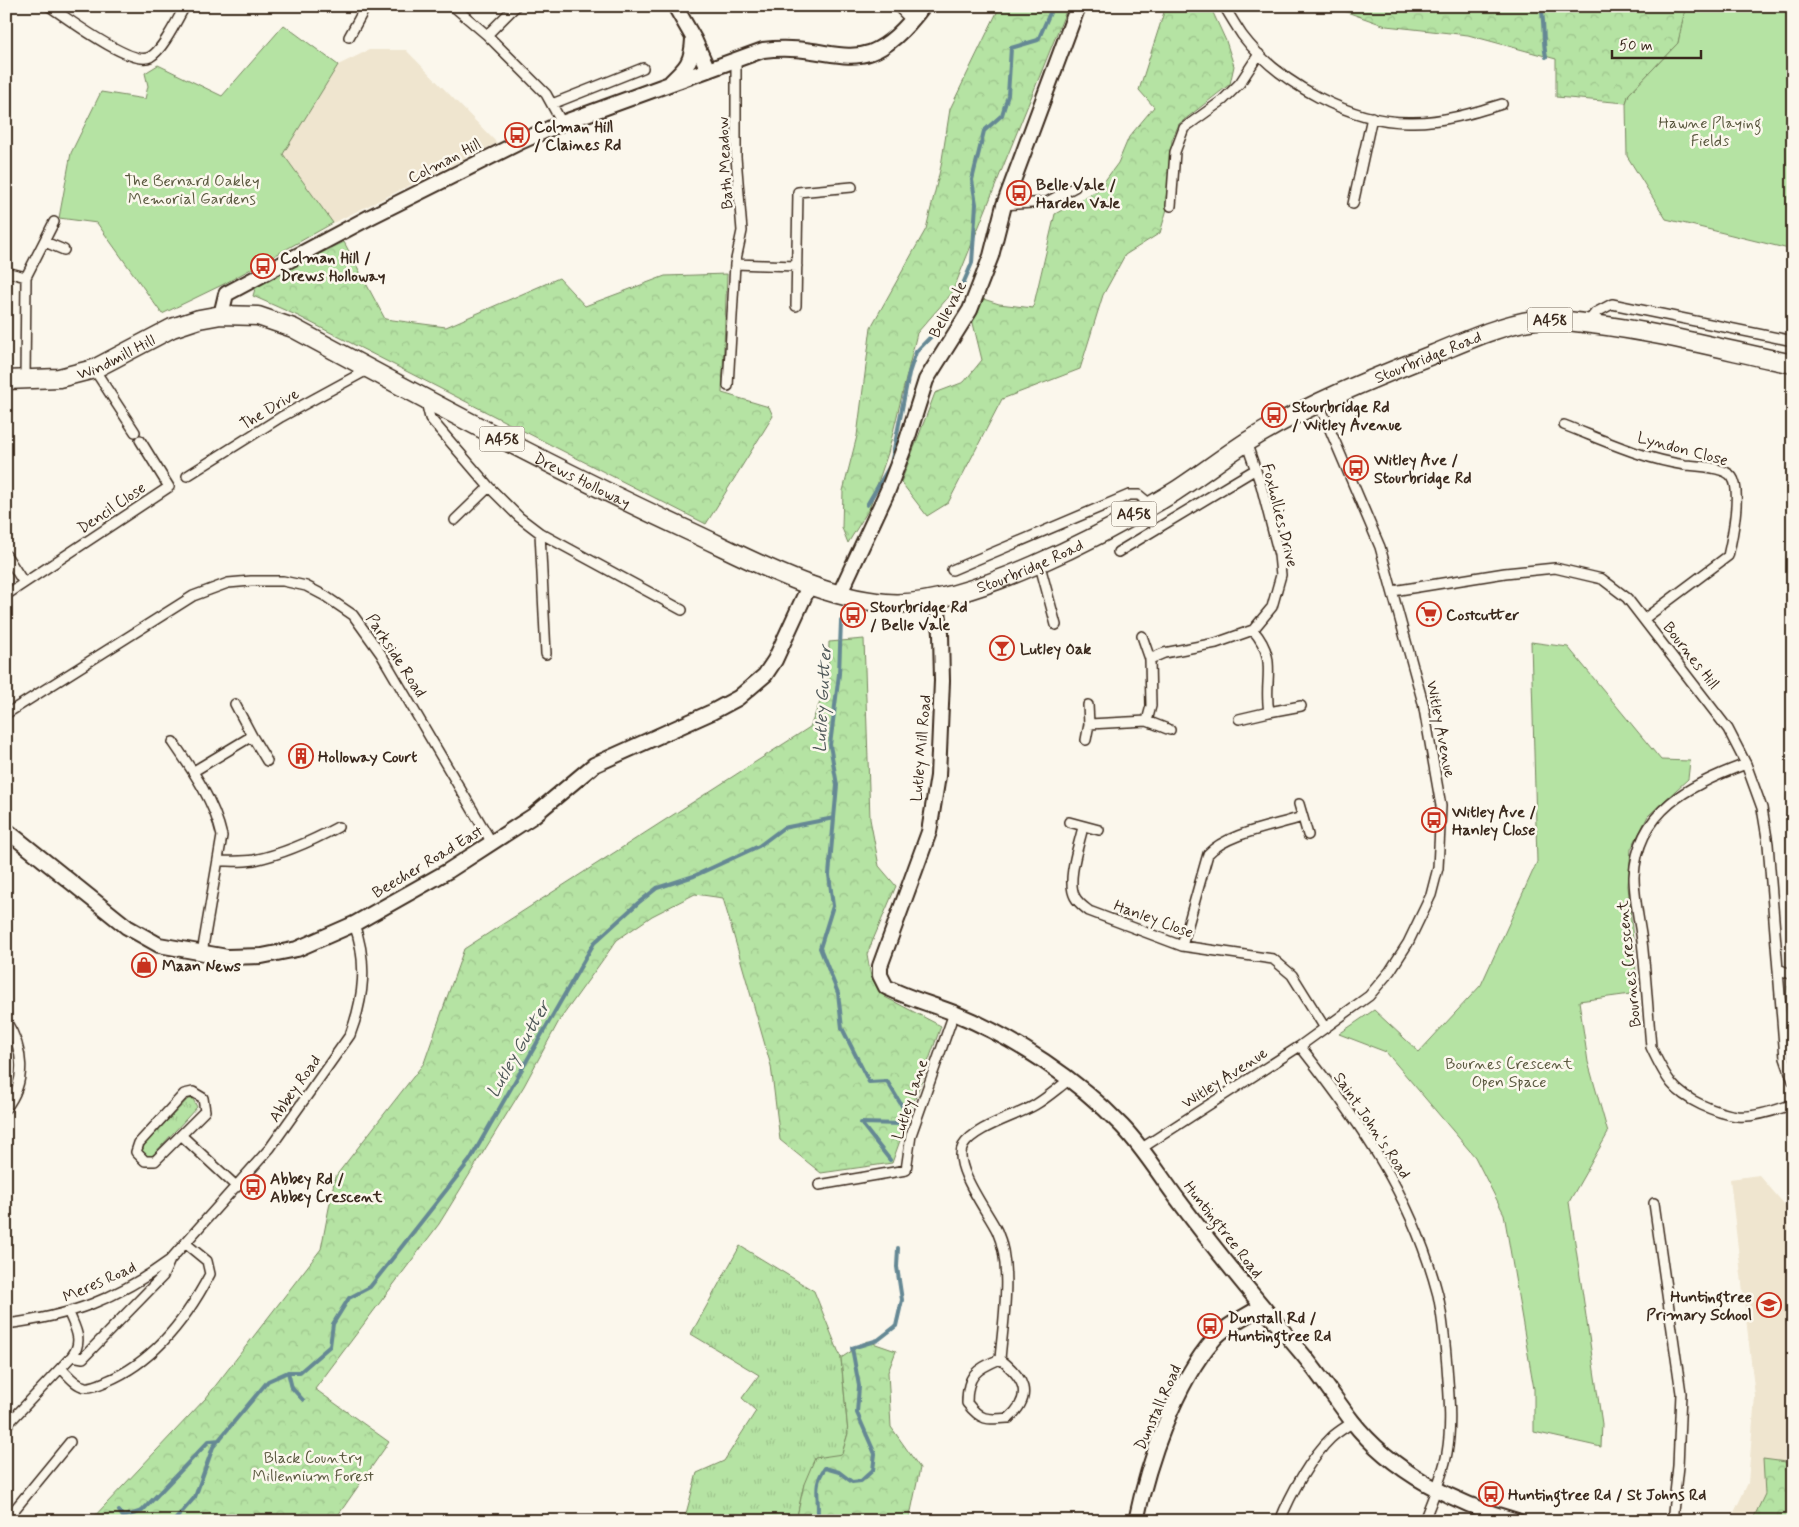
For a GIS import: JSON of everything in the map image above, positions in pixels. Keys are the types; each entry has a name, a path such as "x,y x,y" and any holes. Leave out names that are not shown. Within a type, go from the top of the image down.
{"highway":[{"name":"Drews Holloway","path":"221,315 258,316 293,328 571,476 783,575 840,593"},
{"name":"Windmill Hill","path":"6,380 58,378 94,369 172,328 199,319 221,315"},
{"name":"Stourbridge Road","path":"840,593 888,603 909,603 976,587 1039,562 1117,524 1151,505 1202,473 1246,442 1318,404 1431,355 1510,326 1536,320 1616,326 1793,364"}],"street":[{"path":"49,6 126,55 146,58 152,56 160,47 185,6"},
{"path":"349,37 366,6"},
{"path":"454,6 487,34 546,94 562,123"},
{"path":"487,34 516,6"},
{"path":"675,6 694,38 708,70"},
{"path":"897,6 912,21"},
{"name":"Colman Hill","path":"221,315 226,294 248,280 370,216 562,123 763,50 775,48 857,58 871,54 886,44 912,21 923,6"},
{"name":"Bellevale","path":"840,593 888,490 906,443 926,380 970,310 991,256 1004,205 1078,6"},
{"path":"1224,6 1242,35 1259,54 1285,77 1336,106 1372,117 1412,122 1447,118 1502,104"},
{"path":"667,86 685,68 692,57 694,38"},
{"path":"1171,206 1175,152 1184,128 1228,95 1240,83 1259,54"},
{"name":"Bath Meadow","path":"728,386 735,264 742,231 736,157 736,60"},
{"path":"552,104 643,68"},
{"path":"1353,204 1372,117"},
{"path":"796,306 798,192 852,187"},
{"path":"1004,205 1047,202 1075,187"},
{"path":"26,380 26,277 28,268 45,242 54,222"},
{"path":"45,242 64,250"},
{"path":"735,264 797,266"},
{"path":"6,272 26,277"},
{"path":"1586,323 1596,313 1612,304 1793,341"},
{"name":"Dencil Close","path":"6,595 168,487 138,436 94,369"},
{"name":"The Drive","path":"187,476 282,417 369,369"},
{"path":"424,398 430,418 489,487 519,517 540,533 682,610"},
{"name":"Witley Avenue","path":"1142,1148 1300,1046 1369,996 1390,971 1421,917 1431,895 1438,868 1441,806 1423,703 1393,591 1366,512 1318,404"},
{"name":"Lyndon Close","path":"1564,425 1645,456 1686,465 1699,465 1728,473 1733,478 1738,490 1728,556 1644,619"},
{"name":"Foxhollies Drive","path":"1246,442 1256,470 1279,555 1281,575 1272,607 1253,630"},
{"path":"1118,552 1256,470"},
{"path":"455,520 489,487"},
{"name":"Stourbridge Road","path":"952,570 1129,496 1139,495 1151,505"},
{"path":"540,533 546,654"},
{"path":"6,555 24,583"},
{"path":"1039,562 1056,625"},
{"name":"Bournes Hill","path":"1393,591 1505,573 1555,568 1602,578 1627,598 1723,721 1746,764 1762,808 1768,844 1785,1058 1793,1080"},
{"name":"Parkside Road","path":"6,714 193,596 228,583 243,581 283,581 306,586 353,615 381,654 492,843"},
{"name":"Beecher Road East","path":"6,830 142,937 159,945 227,957 262,956 297,949 354,924 492,843 533,816 594,765 712,712 751,688 765,676 775,660 810,584"},
{"name":"Lutley Mill Road","path":"883,981 880,966 882,957 913,880 929,832 938,776 942,681 941,633 936,598"},
{"path":"1150,659 1164,653 1216,643 1253,630 1261,639 1270,666 1267,698 1269,712"},
{"path":"1142,636 1150,659 1150,706 1147,721"},
{"path":"235,704 267,761"},
{"path":"1086,740 1089,724 1088,705"},
{"path":"1239,719 1301,706"},
{"path":"1089,724 1147,721 1170,730"},
{"path":"194,771 252,736"},
{"path":"173,742 194,771 218,817 222,836 202,953"},
{"name":"Bournes Crescent","path":"1746,764 1713,776 1677,797 1664,807 1638,849 1634,878 1651,1047 1661,1068 1673,1085 1694,1100 1716,1110 1737,1116 1762,1113 1793,1104"},
{"path":"1298,804 1308,834"},
{"path":"1182,946 1208,854 1215,847 1229,840 1302,817"},
{"path":"1069,822 1099,830"},
{"path":"218,861 252,860 274,854 313,840 338,827"},
{"name":"Hanley Close","path":"1083,827 1072,879 1072,892 1079,903 1089,911 1182,946 1273,959 1292,974 1325,1028"},
{"name":"Abbey Road","path":"6,1426 72,1356 83,1358 163,1276 170,1260 270,1148 350,1035 357,1016 364,977 362,946 354,924"},
{"path":"1778,969 1793,975"},
{"name":"Huntingtree Road","path":"883,981 886,987 902,995 954,1013 1004,1038 1069,1080 1121,1125 1142,1148 1178,1200 1317,1372 1353,1422 1394,1462 1436,1488 1486,1512 1517,1521"},
{"name":"Lutley Lane","path":"819,1185 906,1170 911,1135 954,1013"},
{"path":"6,1021 14,1033 21,1064 21,1077 16,1095 6,1108"},
{"name":"Saint John's Road","path":"1300,1046 1337,1094 1383,1161 1407,1208 1438,1296 1445,1348 1450,1411 1447,1454 1424,1521"},
{"path":"1000,1360 1005,1261 998,1232 964,1172 961,1152 963,1146 977,1133 1036,1104 1069,1080"},
{"path":"193,1092 203,1098 205,1111 181,1135 155,1161 145,1161 136,1152 139,1143 184,1094 193,1092"},
{"path":"181,1135 237,1187"},
{"path":"1654,1203 1681,1393 1678,1466 1672,1521"},
{"path":"61,1368 77,1384 86,1388 95,1386 122,1374 144,1360 165,1340 202,1290 210,1274 207,1262 185,1243"},
{"name":"Meres Road","path":"6,1324 69,1313 117,1294 144,1279 170,1260"},
{"name":"Dunstall Road","path":"1136,1521 1143,1486 1166,1423 1191,1370 1215,1337 1262,1306"},
{"path":"69,1313 79,1339 77,1350 72,1356"},
{"path":"1000,1360 1016,1372 1024,1393 1022,1403 1008,1418 986,1420 975,1414 967,1403 968,1386 971,1376 983,1366 1000,1360"},
{"path":"1280,1521 1298,1485 1314,1460 1330,1439 1353,1422"},
{"path":"6,1520 70,1442"}],"shaded area":[{"path":"369,50 406,50 497,143 333,223 283,154 338,65"},
{"name":"Huntingtree Primary School","path":"1759,1175 1793,1214 1793,1521 1730,1521 1748,1483 1755,1396 1730,1179"}],"green space":[{"path":"1000,6 1068,6 952,293 917,333 888,453 869,509 848,543 842,528 843,491 857,436 871,327 926,229 941,166 950,109"},
{"path":"1166,6 1210,6 1226,41 1234,66 1230,84 1179,124 1172,140 1167,209 1160,233 1125,255 1103,295 1080,369 1002,399 948,503 927,516 901,482 935,393 964,382 982,360 972,319 977,297 999,304 1033,308 1055,214 1098,190 1118,163 1129,137 1154,107 1139,90"},
{"path":"1330,6 1762,6 1686,9 1678,43 1629,94 1626,103 1556,97 1556,59 1468,35 1386,26"},
{"name":"Hawne Playing Fields","path":"1793,6 1793,250 1666,219 1627,156 1626,103 1629,94 1678,43 1685,9"},
{"name":"The Bernard Oakley Memorial Gardens","path":"284,25 338,65 283,154 333,223 224,284 162,314 97,223 59,218 71,153 101,92 145,99 148,86 145,73 158,65 222,96"},
{"path":"344,242 385,319 446,327 559,278 585,306 665,276 727,274 722,393 769,407 773,416 706,524 298,316 253,296 256,285"},
{"name":"Black Country Millennium Forest","path":"864,639 870,819 879,866 896,886 867,954 871,977 885,997 941,1026 892,1163 821,1173 780,1140 771,1066 723,898 695,894 652,916 617,940 559,1021 524,1086 439,1224 315,1389 389,1442 334,1521 90,1521 206,1398 321,1249 335,1177 424,1063 464,949 810,727 828,682 829,642"},
{"name":"Bournes Crescent Open Space","path":"1531,642 1568,647 1661,760 1690,761 1688,779 1648,816 1631,849 1628,886 1638,993 1579,1001 1588,1062 1608,1133 1569,1202 1602,1424 1601,1447 1534,1432 1534,1389 1504,1214 1475,1157 1386,1052 1339,1034 1374,1010 1419,1052 1481,985 1537,862"},
{"path":"1788,986 1793,986 1793,1061 1792,1058"},
{"path":"188,1099 193,1099 197,1107 153,1155 148,1157 142,1153 144,1145"},
{"path":"740,1246 814,1291 841,1358 848,1433 842,1454 804,1484 796,1521 684,1521 697,1473 724,1461 756,1411 742,1398 759,1375 691,1334"},
{"path":"867,1341 896,1351 888,1372 891,1427 920,1468 909,1521 796,1521 804,1484 815,1458 842,1454 848,1433 841,1358"},
{"path":"1763,1459 1786,1462 1793,1485 1793,1521 1752,1521 1765,1494"}],"waterway":[{"name":"Lutley Gutter","path":"867,505 891,464 909,373 916,352 948,319 972,263 976,204 972,180 984,131 1002,115 1008,95 1011,48 1038,40 1053,6"},
{"path":"1541,6 1546,57"},
{"name":"Lutley Gutter","path":"174,1521 195,1497 213,1447 268,1381 288,1372 300,1372 330,1346 333,1324 349,1298 370,1287 470,1160 594,943 657,888 694,876 759,846 783,828 834,818 837,785 830,745 839,674 841,621"},
{"path":"834,818 829,875 833,906 820,948 838,993 842,1028 869,1082 887,1081 905,1111 901,1124 861,1123 890,1160"},
{"path":"817,1521 817,1487 825,1468 839,1472 852,1482 861,1481 873,1470 875,1454 857,1413 859,1386 852,1348 878,1340 896,1326 902,1300 897,1267 898,1248"},
{"path":"288,1372 292,1388 303,1400"},
{"path":"119,1511 123,1517 142,1511 209,1441 220,1440"}],"place":[{"name":"Colman Hill / Claines Rd","path":"517,135"},
{"name":"Belle Vale / Harden Vale","path":"1019,193"},
{"name":"Colman Hill / Drews Holloway","path":"263,266"},
{"name":"Stourbridge Rd / Witley Avenue","path":"1274,415"},
{"name":"Witley Ave / Stourbridge Rd","path":"1356,468"},
{"name":"Costcutter","path":"1429,614"},
{"name":"Stourbridge Rd / Belle Vale","path":"853,615"},
{"name":"Lutley Oak","path":"1002,648"},
{"name":"Holloway Court","path":"301,756"},
{"name":"Witley Ave / Hanley Close","path":"1434,820"},
{"name":"Maan News","path":"144,965"},
{"name":"Abbey Rd / Abbey Crescent","path":"253,1187"},
{"name":"Huntingtree Primary School","path":"1769,1305"},
{"name":"Dunstall Rd / Huntingtree Rd","path":"1210,1326"},
{"name":"Huntingtree Rd / St Johns Rd","path":"1491,1494"}]}
